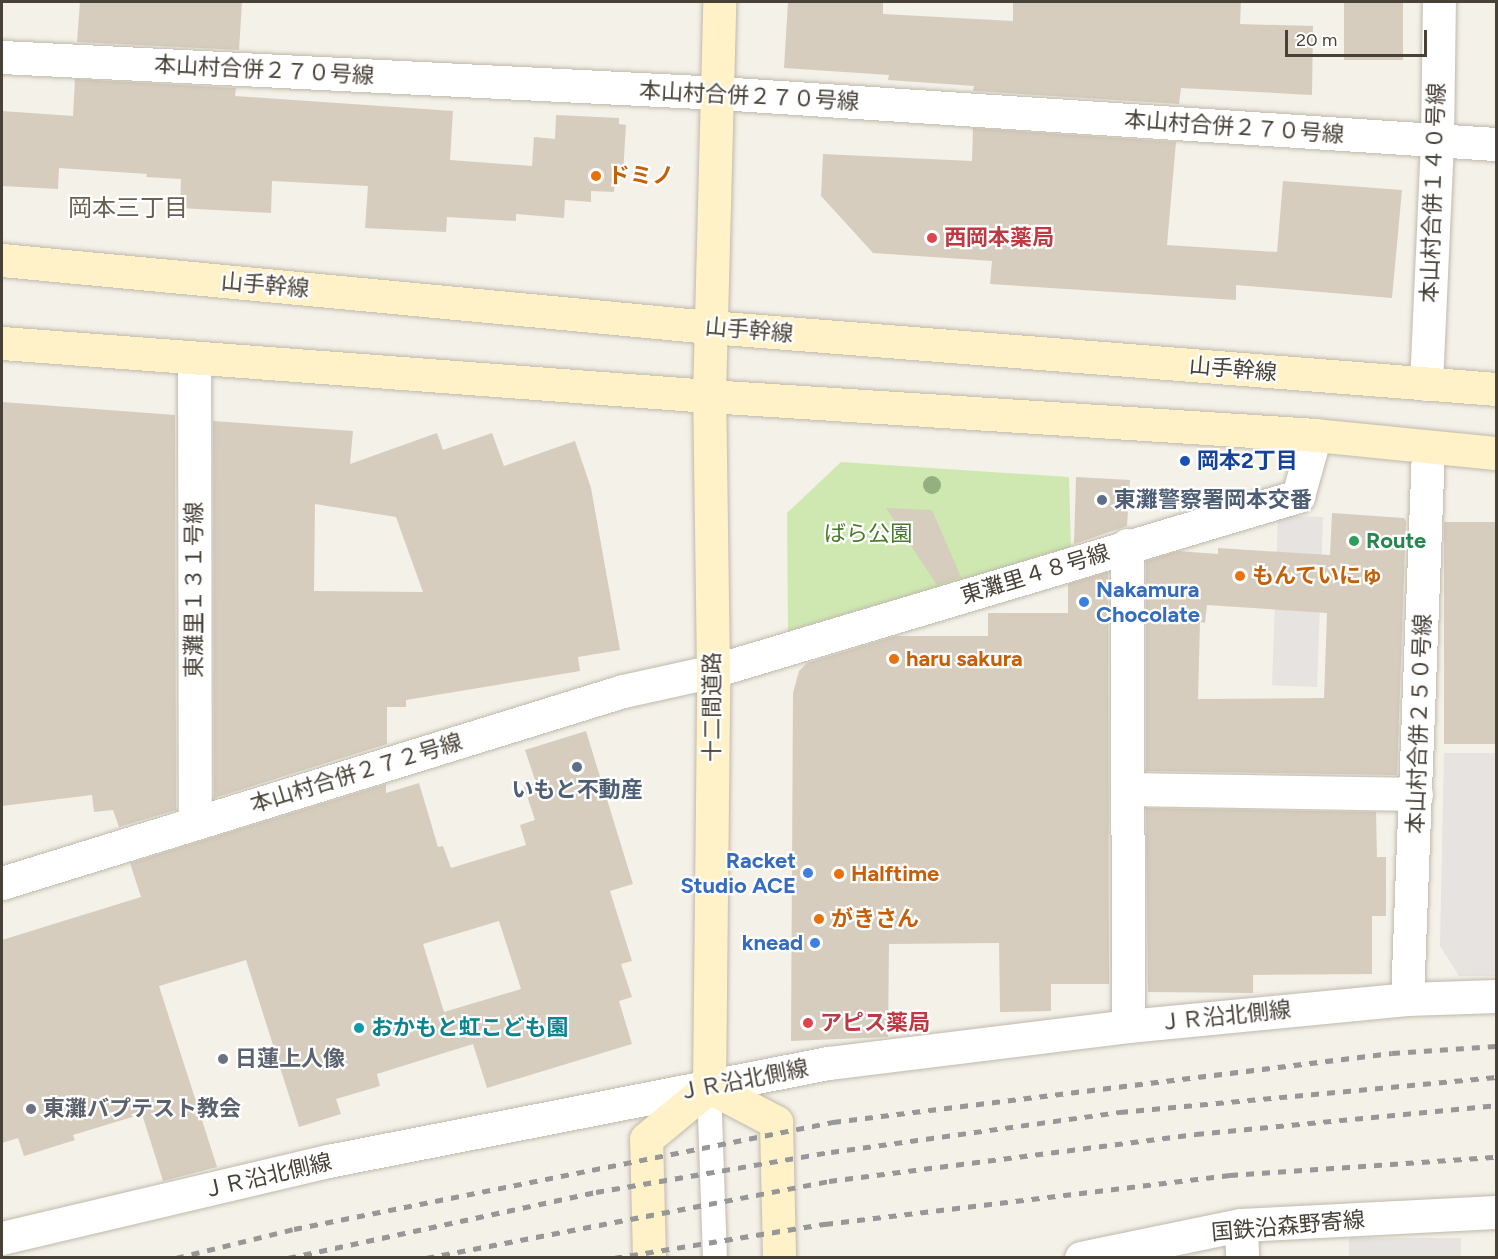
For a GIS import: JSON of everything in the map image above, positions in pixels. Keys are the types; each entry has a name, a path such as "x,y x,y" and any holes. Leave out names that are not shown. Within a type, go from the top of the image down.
{"street":[{"name":"十二間道路","path":"710,1087 713,671 709,396 719,93 719,2"},
{"name":"本山村合併１４０号線","path":"1426,384 1437,140 1439,2"},
{"name":"本山村合併２７０号線","path":"2,57 719,93 1497,144"},
{"name":"山手幹線","path":"2,260 710,327 1497,389"},
{"path":"2,343 709,396 1315,435 1428,449 1497,453"},
{"name":"東灘里１３１号線","path":"194,358 195,822"},
{"name":"東灘里４８号線","path":"713,671 1127,545 1298,496 1315,435"},
{"name":"本山村合併２５０号線","path":"1407,999 1428,449"},
{"path":"1127,545 1130,789 1128,1026"},
{"name":"本山村合併２７２号線","path":"2,883 623,692 713,671"},
{"path":"1130,789 1416,795"},
{"name":"ＪＲ沿北側線","path":"2,1238 328,1161 828,1063 1128,1026 1407,999 1497,996"},
{"path":"649,1257 646,1139 710,1087 776,1122 779,1257"},
{"name":"国鉄沿森野寄線","path":"1081,1257 1241,1225 1497,1212"},
{"path":"1241,1225 1242,1257"}],"lane":[{"path":"710,1087 714,1257"}],"green space":[{"name":"ばら公園","path":"841,462 1069,477 1071,548 788,631 787,513"}],"shaded area":[{"path":"1278,515 1323,517 1317,687 1272,685"},
{"path":"1444,753 1496,753 1496,976 1459,976 1440,946"},
{"path":"1349,1238 1461,1238 1461,1257 1349,1257"}],"building":[{"path":"80,2 242,2 239,50 77,42"},
{"path":"788,2 883,2 883,14 1013,21 1013,2 1241,2 1240,24 1313,26 1312,95 1181,88 1179,104 973,91 974,86 888,80 889,75 784,68"},
{"path":"1344,2 1403,2 1403,60 1344,60"},
{"path":"75,79 236,88 235,96 453,111 450,160 532,166 534,137 555,139 556,115 619,118 619,124 626,125 623,174 615,173 614,192 591,191 591,202 565,200 564,218 516,214 516,221 447,217 446,232 365,228 368,186 272,181 271,213 180,208 181,179 146,177 147,174 59,168 58,189 2,186 2,111 73,116"},
{"path":"973,128 1176,142 1167,245 1277,252 1283,181 1402,190 1392,298 1236,285 1236,300 990,284 992,261 873,253 821,196 823,154 972,161"},
{"path":"2,402 175,415 176,810 119,827 113,810 94,812 92,795 2,806"},
{"path":"213,421 353,431 350,464 437,433 443,450 492,433 504,466 575,441 591,488 620,650 578,657 580,671 406,700 406,707 387,707 387,744 214,798","holes":["315,504 396,517 423,592 314,591"]},
{"name":"東灘警察署岡本交番","path":"1076,477 1130,480 1127,526 1074,544"},
{"path":"886,508 932,510 961,577 937,585"},
{"path":"1332,513 1404,518 1406,522 1397,775 1146,771 1146,561 1178,551 1218,554 1218,548 1330,555","holes":["1207,605 1327,613 1324,698 1198,699 1200,622 1205,623"]},
{"path":"1444,522 1496,522 1496,744 1444,744"},
{"path":"1108,572 1109,984 1051,984 1051,1011 1000,1012 999,943 889,944 888,1037 791,1041 793,693 799,671 807,663 895,636 988,636 988,613 1068,613 1068,584"},
{"path":"586,731 633,884 610,891 632,961 621,964 632,997 619,1001 632,1044 487,1088 473,1044 377,1074 380,1086 336,1099 341,1114 299,1127 246,960 159,986 217,1167 163,1181 142,1114 73,1135 75,1140 24,1156 18,1138 2,1143 2,940 141,897 130,863 386,784 386,793 419,783 438,847 443,846 451,868 526,845 520,825 535,820 524,787 536,783 525,750","holes":["499,921 521,989 444,1012 423,944"]},
{"path":"1146,808 1376,812 1377,857 1386,857 1386,916 1372,916 1372,974 1253,975 1253,993 1148,992"}],"railway":[{"path":"176,1258 294,1229 833,1122 1392,1053 1496,1046"},
{"path":"288,1258 596,1192 831,1152 1120,1112 1496,1077"},
{"path":"426,1258 829,1181 1196,1134 1496,1105"},
{"path":"614,1258 825,1224 1230,1175 1496,1157"}],"place":[{"name":"ドミノ","path":"596,176"},
{"name":"西岡本薬局","path":"932,238"},
{"name":"岡本2丁目","path":"1185,461"},
{"name":"東灘警察署岡本交番","path":"1102,500"},
{"name":"Route","path":"1354,541"},
{"name":"もんていにゅ","path":"1240,576"},
{"name":"Nakamura Chocolate","path":"1084,602"},
{"name":"haru sakura","path":"894,659"},
{"name":"いもと不動産","path":"577,767"},
{"name":"Racket Studio ACE","path":"808,873"},
{"name":"Halftime","path":"839,874"},
{"name":"がきさん","path":"819,919"},
{"name":"knead","path":"815,943"},
{"name":"アピス薬局","path":"808,1023"},
{"name":"おかもと虹こども園","path":"359,1028"},
{"name":"日蓮上人像","path":"223,1059"},
{"name":"東灘バプテスト教会","path":"31,1109"}],"district":[{"name":"岡本三丁目","path":"128,208"}]}
